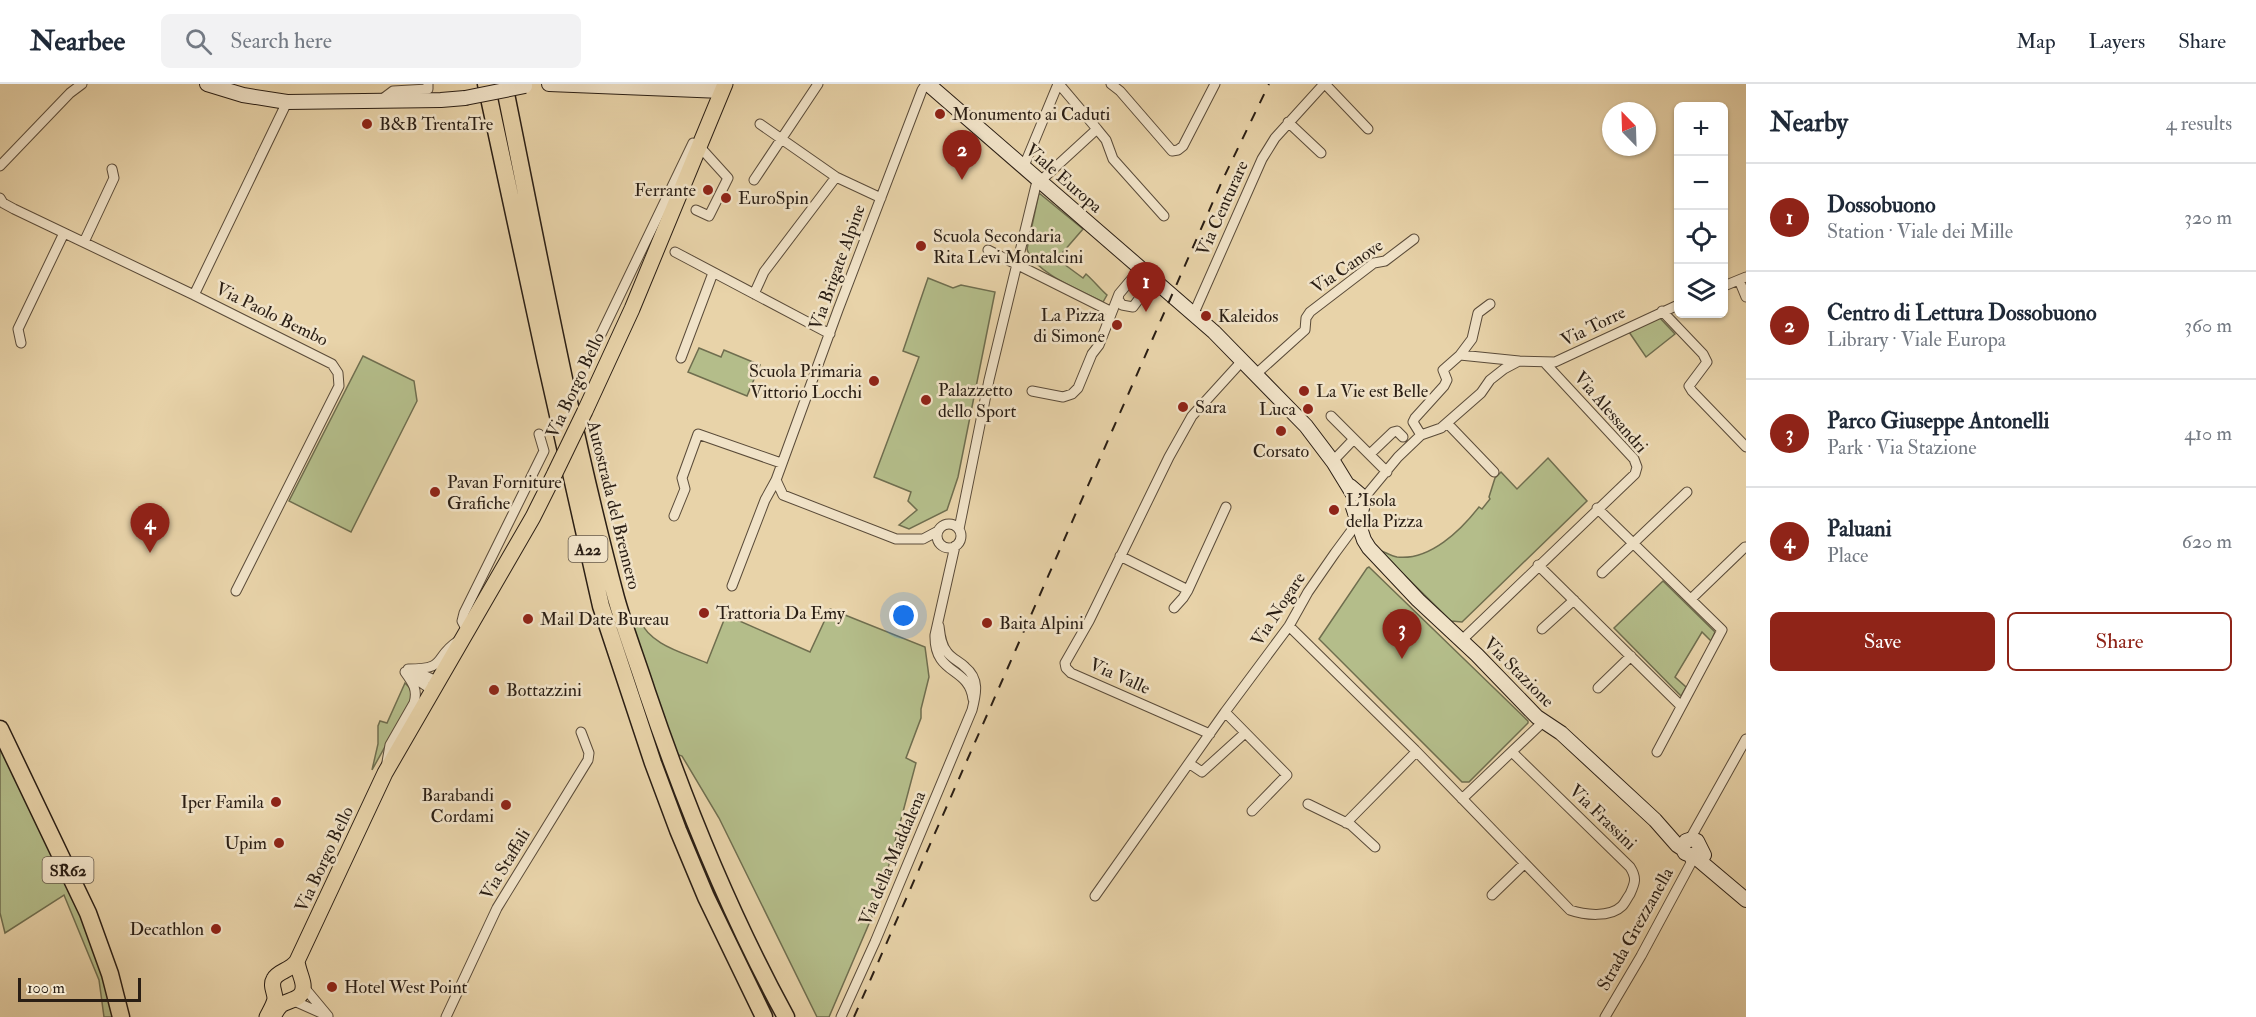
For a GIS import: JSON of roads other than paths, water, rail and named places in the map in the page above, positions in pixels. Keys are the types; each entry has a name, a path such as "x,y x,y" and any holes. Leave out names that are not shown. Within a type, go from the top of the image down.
{"highway":[{"name":"Autostrada del Brennero","path":"486,84 601,606 653,764 678,830 710,907 764,1017"},
{"name":"Autostrada del Brennero","path":"504,84 571,413 617,600 669,755 696,826 724,895 786,1017"},
{"name":"SR62","path":"0,729 88,913 110,974 121,1017"}],"main road":[{"name":"Via Borgo Bello","path":"273,1017 284,1004 301,994 297,973 385,773 533,517 555,473 632,309 722,91"},
{"name":"Via Borgo Bello","path":"267,1017 274,1002 275,995 272,985 274,979 282,972 297,973"},
{"path":"275,995 283,1001 292,1001"}],"street":[{"path":"0,166 72,89 82,84"},
{"path":"207,84 244,90 287,102 441,100 549,84 722,91"},
{"path":"381,100 393,91 428,89 428,84"},
{"path":"754,180 818,84"},
{"name":"Viale Europa","path":"927,84 1175,299"},
{"name":"Via Brigate Alpine","path":"732,586 765,500 776,480 922,90 927,84"},
{"path":"1024,166 1059,84 1106,140 1113,159 1164,216"},
{"path":"1111,84 1120,91 1172,151 1183,146 1215,84"},
{"name":"Via Centurare","path":"1194,313 1262,159 1288,122 1324,84 1368,129"},
{"name":"Via Paolo Bembo","path":"236,591 339,386 336,368 332,364 194,295 287,102"},
{"path":"1288,122 1321,153"},
{"path":"760,124 836,177 881,198"},
{"path":"1040,181 1097,129"},
{"name":"Via Borgo Bello","path":"591,355 693,143 700,144"},
{"path":"696,210 709,216 728,178 700,144"},
{"path":"84,242 114,178 112,169"},
{"path":"754,294 764,272 836,177"},
{"name":"Via della Maddalena","path":"841,1017 972,710 973,695 964,679 945,666 937,656 935,635 939,626 949,567 955,546 960,541 958,529 962,509 1036,184 1040,181"},
{"path":"0,198 3,203 194,295"},
{"path":"21,344 18,329 64,233"},
{"name":"Via Canove","path":"1255,375 1305,330 1306,318 1310,312 1374,263 1385,261 1413,239"},
{"path":"988,250 1112,312"},
{"path":"675,252 830,334"},
{"path":"1032,391 1063,397 1072,394 1078,388 1119,294 1140,269"},
{"path":"681,358 713,273"},
{"path":"1728,284 1742,278 1746,297"},
{"path":"1119,294 1118,299 1122,305 1133,307 1153,280"},
{"name":"Via Stazione","path":"1175,299 1194,313 1306,426 1333,460 1357,497 1359,525 1364,540 1375,555 1543,722 1561,733 1667,833 1691,848"},
{"path":"1421,435 1413,422 1415,418 1444,386 1447,380 1443,370 1460,355 1472,339 1478,313 1490,304"},
{"name":"Via Torre","path":"1460,355 1555,362 1674,306"},
{"path":"1662,311 1703,354 1707,362 1689,386 1692,391 1746,447"},
{"name":"Via Valle","path":"1210,734 1071,673 1066,668 1065,660 1085,629 1119,556 1191,416 1242,361"},
{"path":"1357,497 1387,472 1421,435 1441,428 1481,393 1490,380 1519,361"},
{"name":"Via Alessandri","path":"1462,640 1635,474 1637,466 1634,459 1545,363"},
{"path":"1331,416 1387,472"},
{"path":"1447,423 1494,472"},
{"path":"1370,454 1393,432 1397,431 1403,437"},
{"name":"Via Borgo Bello","path":"385,773 390,745 414,703 416,695 407,670 434,666 439,663 448,648 466,634 462,621 464,613 544,451 539,434"},
{"path":"674,516 685,489 682,478 698,434 781,463"},
{"path":"1333,460 1353,440"},
{"path":"776,480 783,495 791,499 896,539 926,538 948,524 962,509"},
{"path":"1602,573 1687,492"},
{"path":"1174,608 1188,590 1226,507"},
{"path":"1597,508 1722,630 1657,753"},
{"path":"948,524 958,529"},
{"name":"Via Nogare","path":"1095,896 1289,626 1308,592 1344,540 1359,525"},
{"name":"Via della Maddalena","path":"938,531 949,567"},
{"path":"926,538 955,546"},
{"path":"1691,599 1744,547"},
{"path":"1119,556 1188,590"},
{"path":"1538,565 1681,706"},
{"path":"1542,629 1574,600"},
{"name":"Via Frassini","path":"1289,626 1570,910 1581,914 1607,913 1623,906 1635,883 1636,876 1630,867 1512,752"},
{"path":"1598,688 1631,656"},
{"path":"407,670 435,686"},
{"path":"1225,712 1287,775 1252,812"},
{"path":"1462,799 1543,722"},
{"name":"Via Staffali","path":"446,1017 497,908 588,760 589,753 581,732"},
{"path":"1190,764 1202,772 1245,733"},
{"name":"Strada Grezzanella","path":"1605,1017 1691,863 1691,848 1740,759 1745,740"},
{"path":"1346,823 1416,752"},
{"path":"1308,804 1352,825 1375,847"},
{"path":"1691,848 1746,900"},
{"path":"1492,895 1524,864"},
{"path":"297,973 329,1016"},
{"path":"292,1001 329,1016"}],"railway":[{"path":"854,1017 1223,179 1269,84"}],"place":[{"name":"Monumento ai Caduti","path":"940,114"},
{"name":"B&B TrentaTre","path":"367,124"},
{"name":"Centro di Lettura Dossobuono","path":"962,180"},
{"name":"Ferrante","path":"708,190"},
{"name":"EuroSpin","path":"726,198"},
{"name":"Scuola Secondaria Rita Levi Montalcini","path":"921,246"},
{"name":"Dossobuono","path":"1146,312"},
{"name":"Kaleidos","path":"1206,316"},
{"name":"La Pizza di Simone","path":"1117,325"},
{"name":"Scuola Primaria Vittorio Locchi","path":"874,381"},
{"name":"La Vie est Belle","path":"1304,391"},
{"name":"Palazzetto dello Sport","path":"926,400"},
{"name":"Sara","path":"1183,407"},
{"name":"Luca","path":"1308,409"},
{"name":"Corsato","path":"1281,431"},
{"name":"Pavan Forniture Grafiche","path":"435,492"},
{"name":"L'Isola della Pizza","path":"1334,510"},
{"name":"Paluani","path":"150,553"},
{"name":"Trattoria Da Emy","path":"704,613"},
{"name":"Mail Date Bureau","path":"528,619"},
{"name":"Baita Alpini","path":"987,623"},
{"name":"Parco Giuseppe Antonelli","path":"1402,659"},
{"name":"Bottazzini","path":"494,690"},
{"name":"Iper Famila","path":"276,802"},
{"name":"Barabandi Cordami","path":"506,805"},
{"name":"Upim","path":"279,843"},
{"name":"Decathlon","path":"216,929"},
{"name":"Hotel West Point","path":"332,987"}]}
